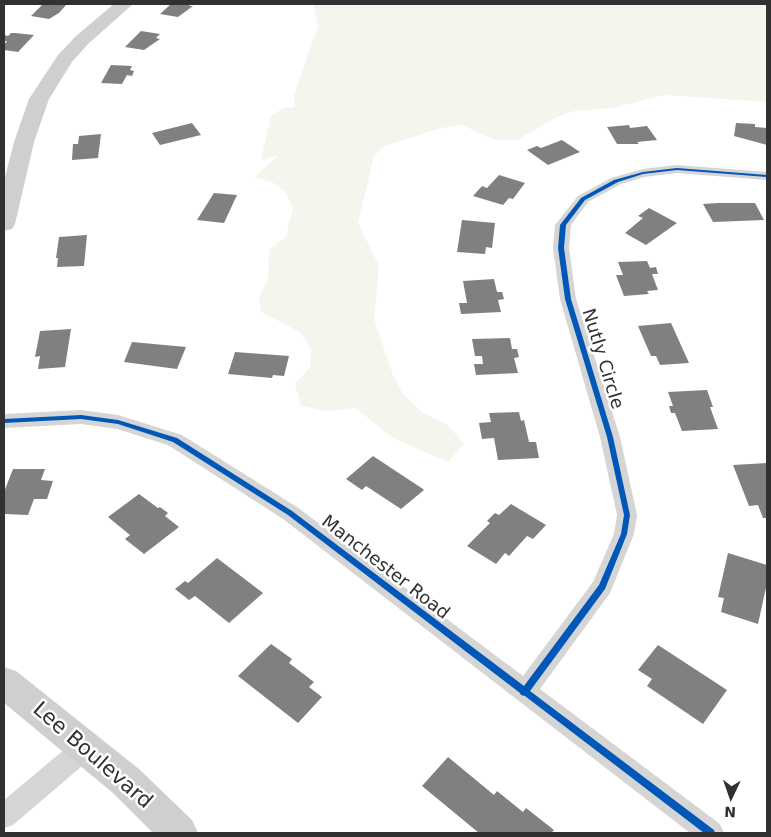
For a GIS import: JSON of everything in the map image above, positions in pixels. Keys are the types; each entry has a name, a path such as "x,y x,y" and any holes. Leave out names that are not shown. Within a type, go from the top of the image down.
{"street":[{"path":"4,224 24,142 39,99 65,59 82,40 124,4"},
{"name":"Nutly Circle","path":"524,693 602,587 624,534 627,515 610,438 568,300 561,248 563,226 583,200 616,181 643,173 677,169 767,176"},
{"name":"Manchester Road","path":"4,421 81,417 118,422 175,440 290,513 710,833"},
{"name":"Lee Boulevard","path":"4,682 126,781 179,833"},
{"path":"4,816 86,747"}],"shaded area":[{"path":"313,4 767,4 767,102 665,95 612,108 574,111 557,117 517,140 495,140 462,125 441,128 385,146 374,156 358,223 379,266 374,319 393,375 403,394 423,413 448,425 464,444 448,462 395,439 355,408 328,411 301,406 295,384 310,367 311,348 300,332 261,312 259,296 268,281 269,250 286,237 293,207 286,193 274,183 255,177 278,155 261,160 271,116 283,108 295,107 294,95 318,26"}],"building":[{"path":"171,4 191,4 189,6 193,6 178,17 160,14"},
{"path":"42,5 66,5 59,13 49,19 31,16"},
{"path":"141,31 160,34 156,38 160,39 144,50 125,47"},
{"path":"11,33 34,35 18,52 4,50 4,45 7,41 4,41 4,35 8,36"},
{"path":"111,65 132,66 130,70 134,71 132,76 127,75 122,84 101,83"},
{"path":"192,123 201,135 160,145 152,133"},
{"path":"736,123 755,124 755,127 767,128 767,145 734,136"},
{"path":"629,125 630,128 647,126 657,140 637,142 639,144 617,144 607,127"},
{"path":"101,134 98,158 72,160 73,144 78,144 79,136"},
{"path":"562,140 580,152 548,165 527,150 537,146 541,148"},
{"path":"499,175 525,183 513,199 509,198 503,205 473,196 482,186 487,188"},
{"path":"214,193 237,195 224,223 197,220"},
{"path":"755,203 764,220 713,222 703,204"},
{"path":"649,208 677,223 646,245 625,233 643,218 638,216"},
{"path":"462,220 495,223 492,248 486,247 485,254 457,252"},
{"path":"87,235 84,266 57,267 58,258 56,258 59,237"},
{"path":"647,261 650,268 656,267 658,274 652,274 658,290 647,291 649,294 624,296 616,275 623,275 618,262"},
{"path":"494,279 497,292 502,292 504,299 498,300 501,312 461,314 459,303 467,303 463,281"},
{"path":"671,323 689,363 660,365 656,356 651,356 638,326"},
{"path":"71,329 65,367 38,369 40,356 35,357 40,331"},
{"path":"510,338 512,349 517,349 519,357 514,358 518,373 476,375 474,364 483,364 482,356 475,356 472,339"},
{"path":"132,342 186,347 177,369 124,362"},
{"path":"235,352 289,356 284,376 273,375 272,378 228,374"},
{"path":"707,390 713,407 710,407 718,429 682,431 675,413 671,413 669,406 673,406 668,392"},
{"path":"519,412 521,421 524,420 529,442 536,442 539,458 498,460 494,438 482,439 479,423 491,422 489,413"},
{"path":"373,456 424,490 401,509 366,486 362,490 346,479"},
{"path":"767,463 767,518 763,518 758,505 749,506 733,465"},
{"path":"13,469 45,469 41,480 53,481 47,499 34,499 28,515 4,514 4,492"},
{"path":"139,494 168,513 165,516 179,527 144,554 125,539 130,535 108,517"},
{"path":"511,504 546,525 533,539 527,536 509,556 505,553 496,564 467,546 490,523 487,521 495,513 499,515"},
{"path":"728,553 767,565 767,583 758,624 721,612 724,598 718,597"},
{"path":"217,558 263,593 229,623 195,596 189,600 175,589 185,581 188,583"},
{"path":"271,644 292,659 289,663 314,682 309,687 322,697 298,723 238,676"},
{"path":"658,645 727,690 703,724 647,686 652,679 638,670"},
{"path":"448,757 494,795 497,791 523,812 526,808 554,830 551,833 479,833 422,786"}],"cycle path":[{"path":"524,693 602,587 624,534 627,515 610,437 568,299 561,248 563,225 583,199 616,181 643,173 677,169 767,176"},
{"path":"4,421 81,417 118,422 175,440 290,513 711,833"}]}
